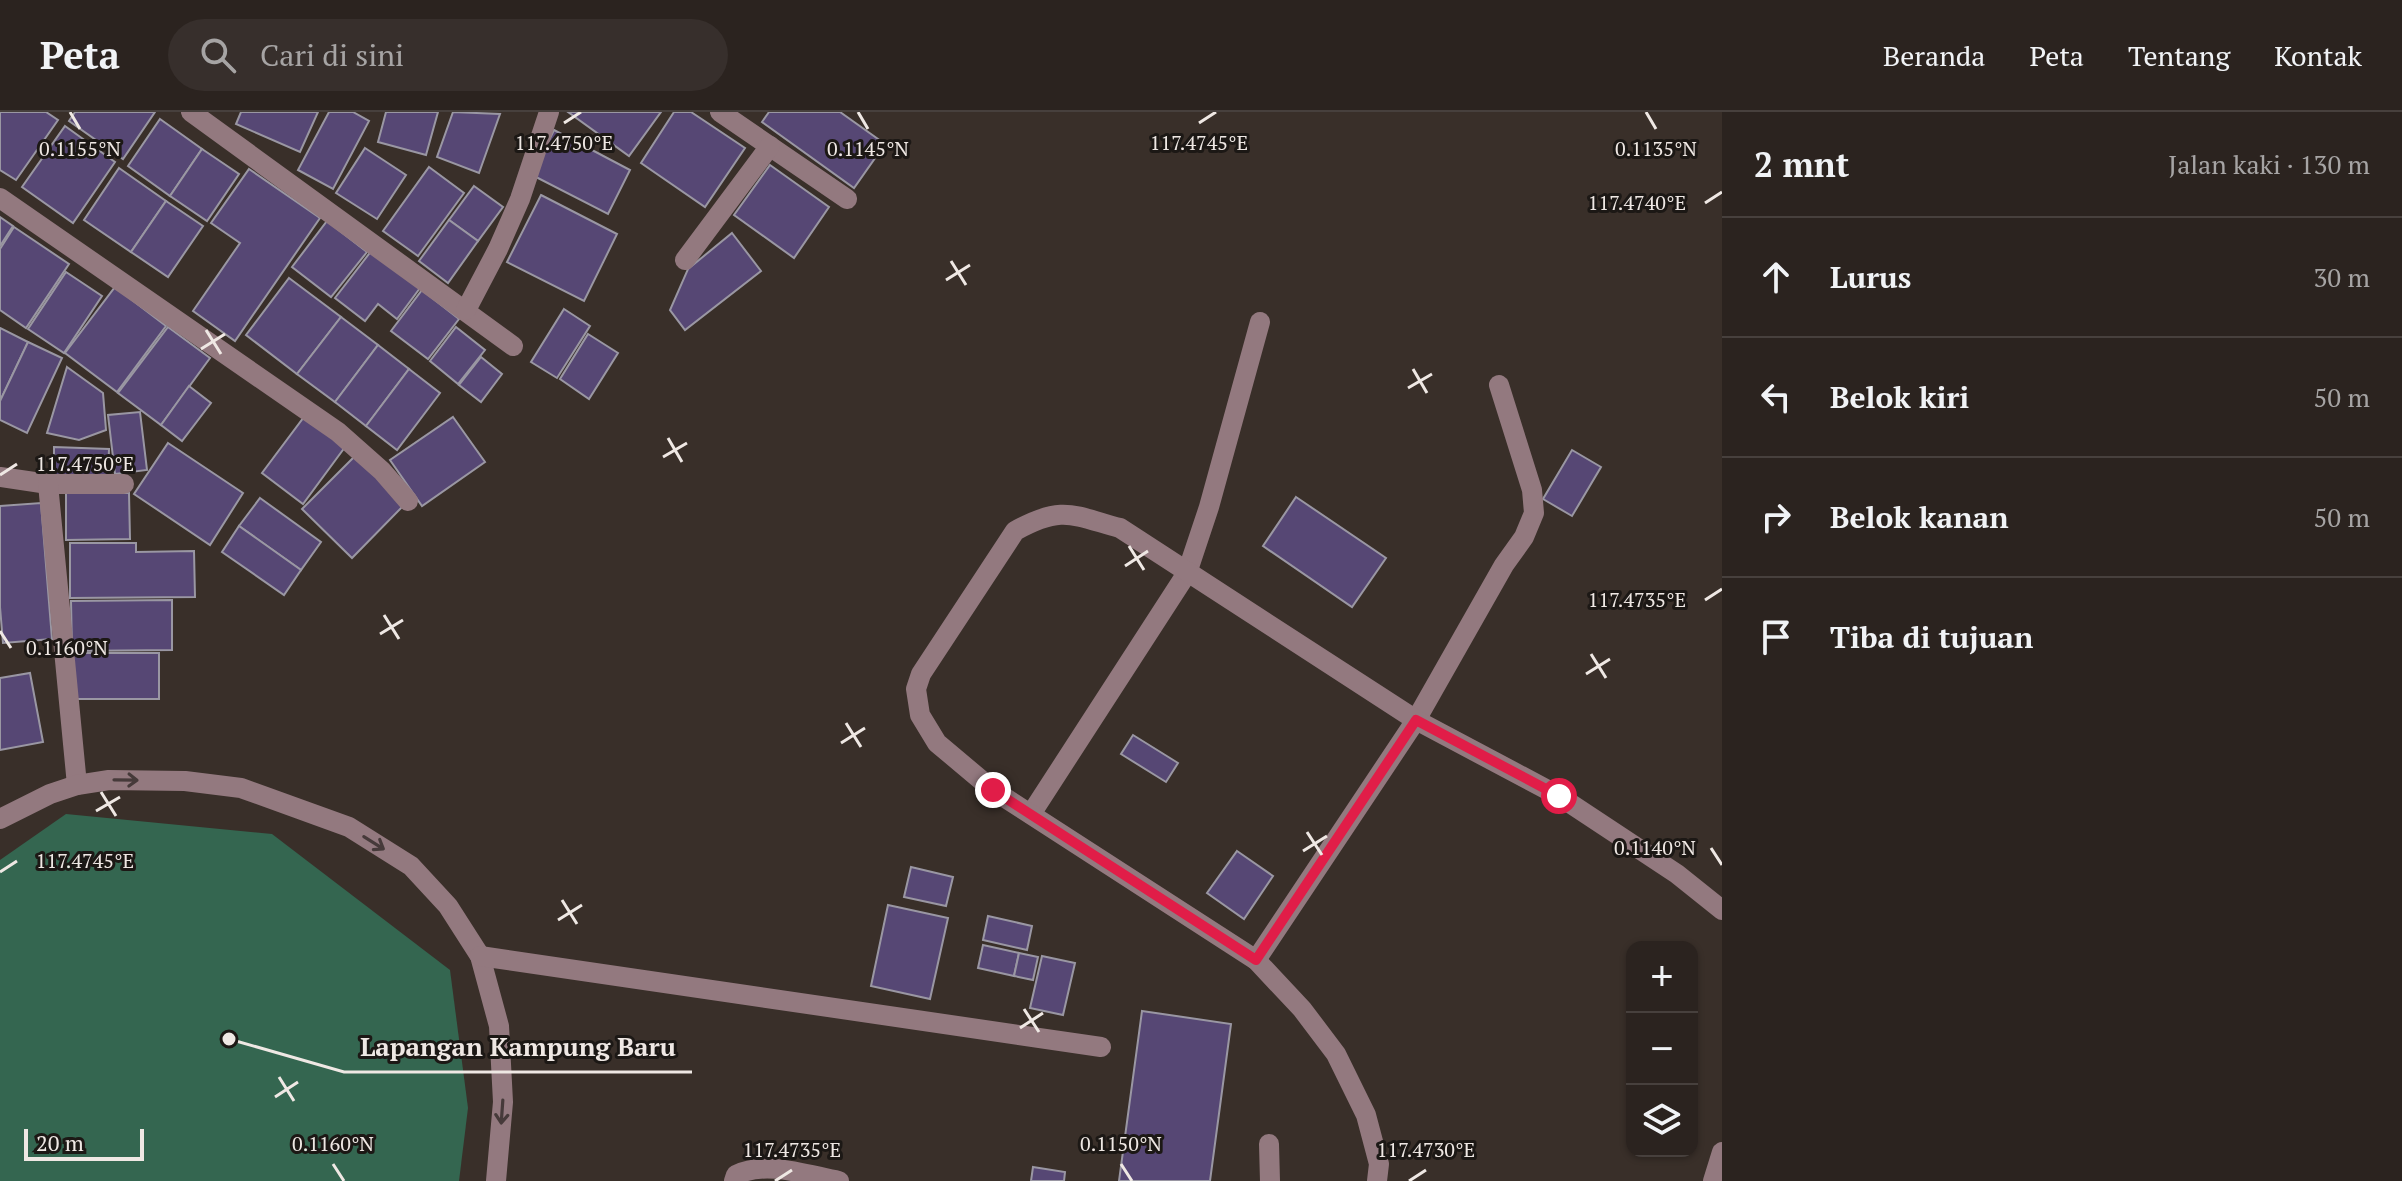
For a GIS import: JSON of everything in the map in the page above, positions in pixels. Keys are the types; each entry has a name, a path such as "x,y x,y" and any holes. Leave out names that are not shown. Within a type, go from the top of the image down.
{"street":[{"path":"191,112 513,346"},
{"path":"466,310 520,199 549,112"},
{"path":"720,112 847,199"},
{"path":"685,260 770,146"},
{"path":"0,198 338,432 382,471 408,501"},
{"path":"1031,814 1187,573 1209,507 1260,322"},
{"path":"1256,960 1416,720 1504,565 1524,537 1534,513 1532,490 1499,385"},
{"path":"0,477 48,484 124,484"},
{"path":"48,484 77,785"},
{"path":"1377,1181 1379,1164 1366,1115 1336,1054 1302,1009 1256,960 993,790 937,743 920,715 916,689 921,674 1015,531 1039,517 1064,513 1120,528 1416,720 1559,796 1677,874 1722,910"},
{"path":"0,819 50,794 77,785 109,780 185,781 241,788 349,827 411,866 448,906 480,956 499,1026 503,1102 496,1181"},
{"path":"480,956 1101,1047"},
{"path":"1269,1144 1270,1181"},
{"path":"1713,1181 1722,1152"},
{"path":"734,1181 736,1175 750,1168 777,1169 839,1181"}],"green space":[{"path":"66,814 272,834 450,970 468,1108 459,1181 0,1181 0,860"}],"building":[{"path":"0,112 46,112 58,120 16,180 0,170"},
{"path":"75,112 155,112 123,159 69,121"},
{"path":"241,112 318,112 300,152 236,124"},
{"path":"329,112 353,112 369,121 333,189 298,170"},
{"path":"386,112 438,112 426,155 378,142"},
{"path":"453,112 500,114 479,173 437,157"},
{"path":"568,112 661,112 629,156"},
{"path":"674,112 691,112 745,148 705,207 641,163"},
{"path":"769,112 840,112 885,144 854,188 762,122"},
{"path":"160,119 202,149 170,196 128,166"},
{"path":"65,126 115,162 73,223 22,187"},
{"path":"554,130 630,170 608,214 532,175"},
{"path":"365,148 406,175 377,219 336,193"},
{"path":"202,149 239,174 207,221 170,196"},
{"path":"770,165 829,207 794,258 734,215"},
{"path":"429,167 464,193 418,256 383,231"},
{"path":"119,168 166,201 131,252 84,220"},
{"path":"249,169 320,218 235,341 193,311 240,243 211,223"},
{"path":"474,186 503,207 478,241 449,220"},
{"path":"541,195 617,234 584,301 507,262"},
{"path":"166,201 203,226 168,277 131,252"},
{"path":"0,217 13,226 0,246"},
{"path":"449,220 478,241 448,283 419,261"},
{"path":"327,221 367,252 331,297 292,267"},
{"path":"14,227 69,264 26,328 0,310 0,249"},
{"path":"732,233 761,271 685,330 670,310 688,269"},
{"path":"372,250 420,288 397,319 378,304 365,321 335,298"},
{"path":"66,272 102,296 64,353 28,329"},
{"path":"289,278 341,317 297,374 246,335"},
{"path":"115,287 166,326 117,392 65,353"},
{"path":"422,290 459,319 428,359 391,331"},
{"path":"564,309 590,326 557,378 531,362"},
{"path":"341,317 378,345 335,402 297,374"},
{"path":"168,327 210,358 161,425 118,393"},
{"path":"456,327 485,350 458,384 430,361"},
{"path":"0,328 28,342 0,401"},
{"path":"588,334 618,353 589,399 560,379"},
{"path":"28,342 62,358 27,433 0,420 0,401"},
{"path":"378,345 409,369 366,426 335,402"},
{"path":"481,357 502,374 481,402 459,385"},
{"path":"67,367 103,393 106,430 79,440 47,433"},
{"path":"409,369 440,393 397,450 366,426"},
{"path":"189,386 211,403 182,441 161,425"},
{"path":"140,412 147,470 115,474 108,415"},
{"path":"307,413 348,443 303,504 262,473"},
{"path":"453,417 485,462 422,506 390,460"},
{"path":"168,443 243,493 210,545 134,494"},
{"path":"54,447 109,449 108,481 54,479"},
{"path":"1572,450 1601,467 1572,516 1543,499"},
{"path":"356,455 405,504 352,558 302,509"},
{"path":"66,493 129,493 130,539 66,540"},
{"path":"1296,497 1386,558 1352,607 1263,546"},
{"path":"260,498 321,542 301,570 239,526"},
{"path":"41,503 52,639 3,643 0,506"},
{"path":"239,526 301,570 284,595 222,552"},
{"path":"70,543 136,543 136,552 194,551 195,597 70,598"},
{"path":"172,600 172,650 72,651 71,601"},
{"path":"73,653 159,653 159,699 73,699"},
{"path":"30,673 43,742 0,750 0,678"},
{"path":"1133,735 1178,763 1166,782 1121,754"},
{"path":"1237,851 1273,876 1244,919 1207,893"},
{"path":"911,867 953,877 946,906 904,897"},
{"path":"888,905 948,918 930,999 871,986"},
{"path":"988,916 1032,926 1027,950 983,940"},
{"path":"983,945 1019,953 1014,976 978,968"},
{"path":"1019,953 1038,957 1033,980 1014,976"},
{"path":"1042,956 1075,963 1063,1015 1030,1008"},
{"path":"1142,1011 1231,1024 1210,1181 1119,1181"},
{"path":"1033,1167 1065,1172 1064,1181 1031,1181"}],"place":[{"name":"Lapangan Kampung Baru","path":"229,1039"}],"route":[{"path":"993,790 1256,960 1416,720 1559,796"}]}
